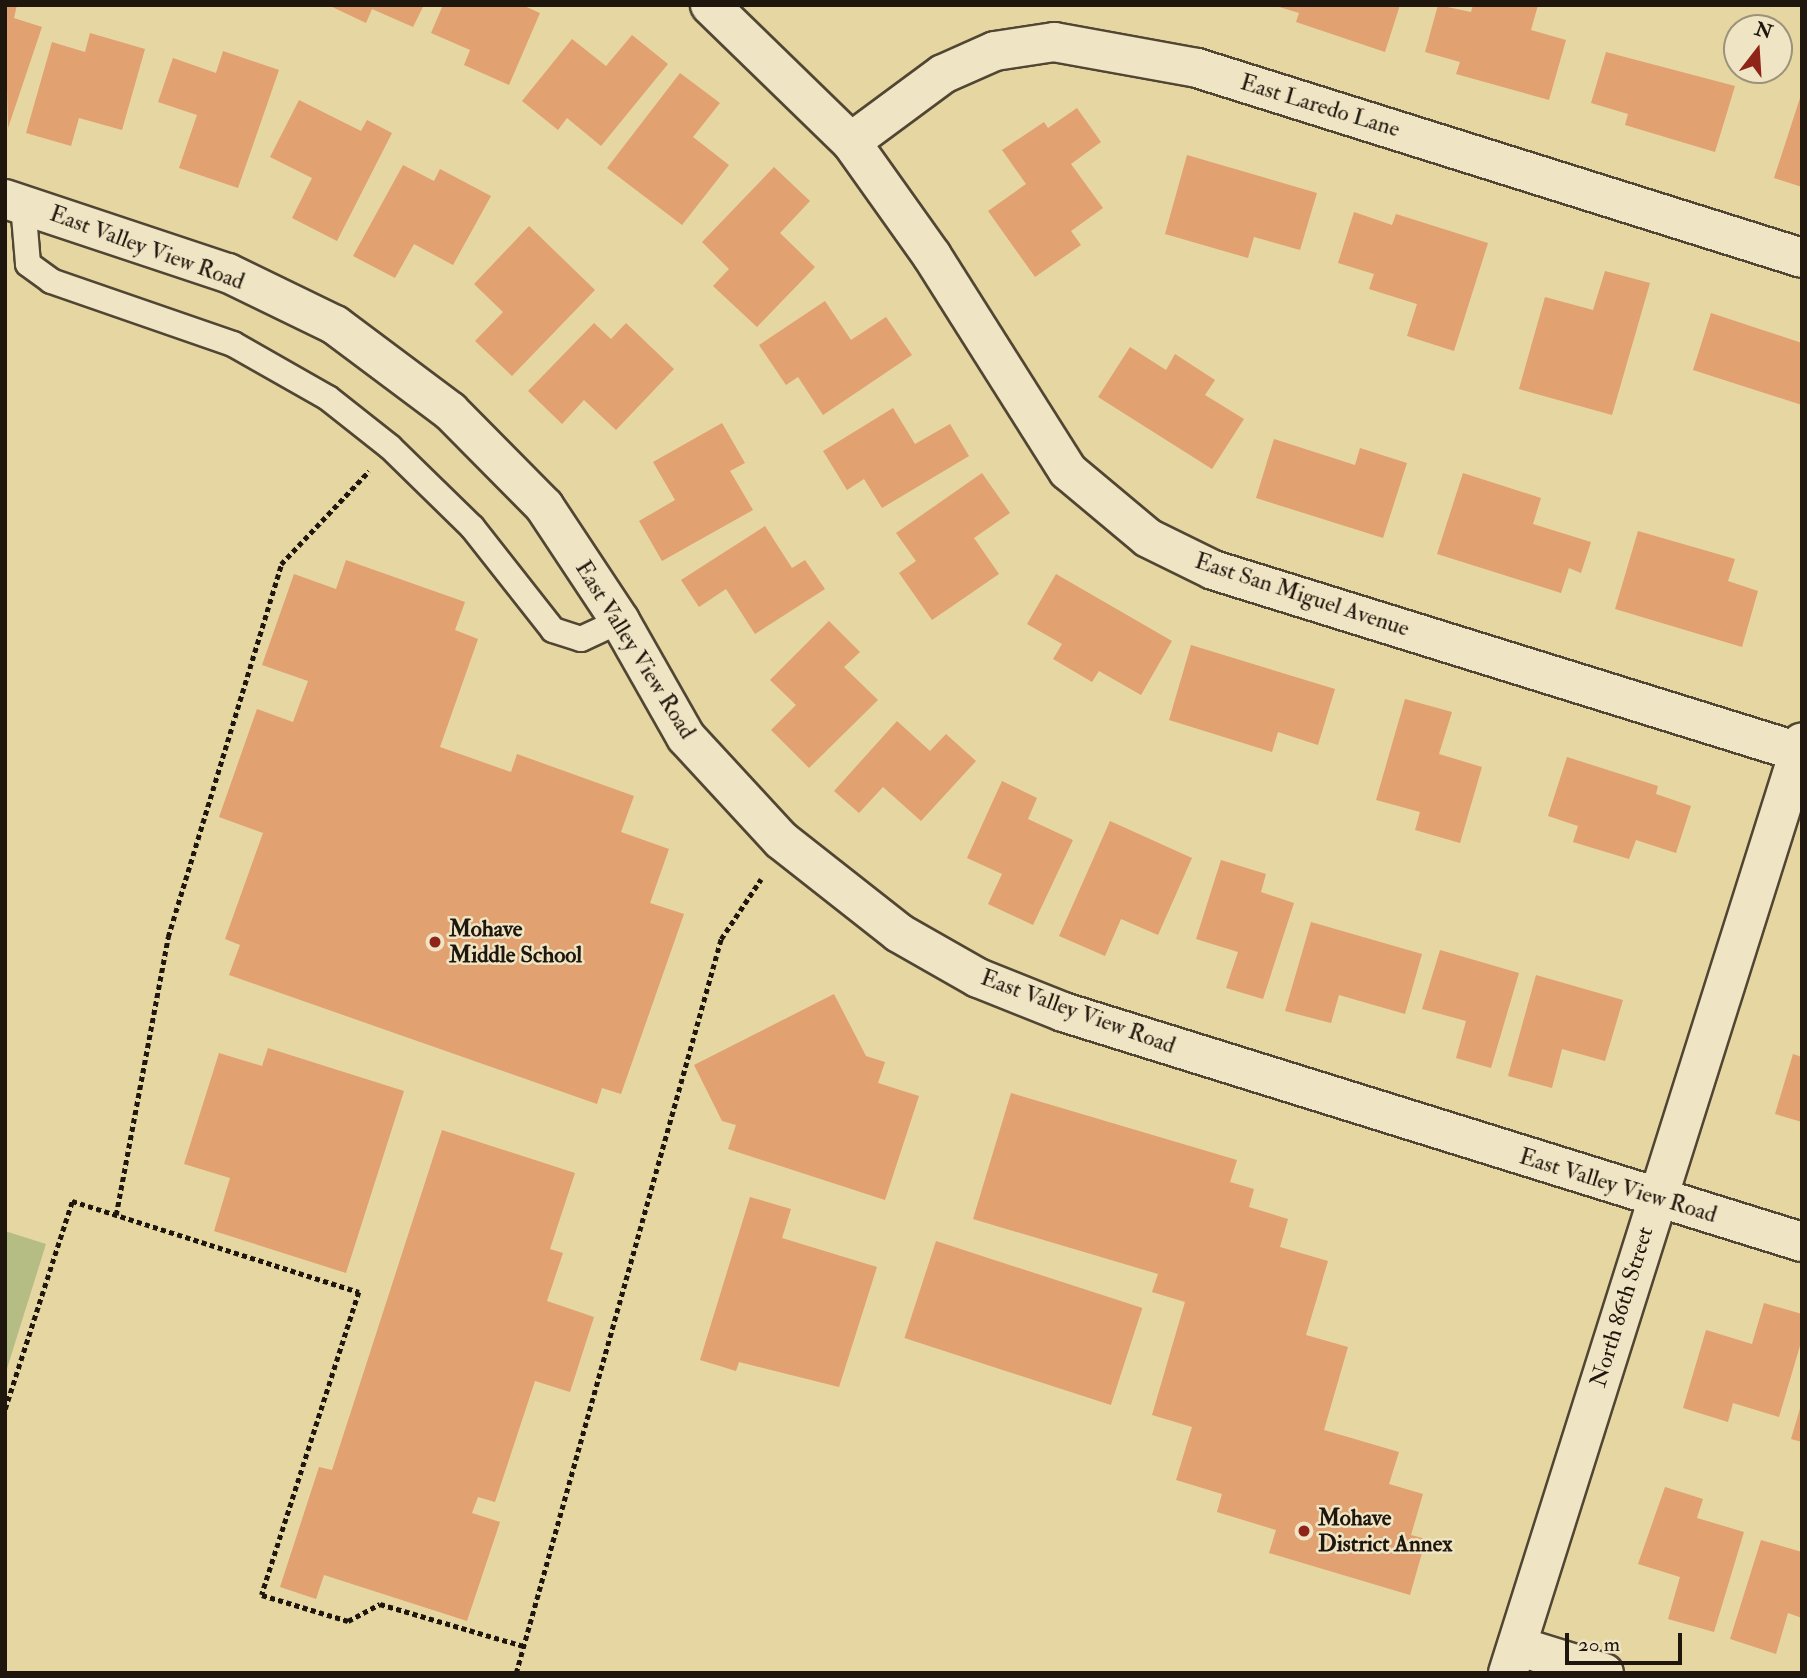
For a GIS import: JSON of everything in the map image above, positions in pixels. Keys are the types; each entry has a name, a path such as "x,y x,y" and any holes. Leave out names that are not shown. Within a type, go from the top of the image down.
{"street":[{"name":"East San Miguel Avenue","path":"710,5 851,142 932,256 1068,471 1148,538 1213,570 1801,749"},
{"name":"East Laredo Lane","path":"851,142 943,74 995,51 1054,42 1198,68 1802,258"},
{"name":"East Valley View Road","path":"14,202 228,273 335,326 450,411 544,506 620,621 685,737 781,841 899,933 978,978 1063,1012 1802,1242"},
{"name":"North 86th Street","path":"1513,1659 1656,1198 1801,749"},
{"path":"1513,1659 1604,1673"}],"lane":[{"path":"14,202 28,264 51,281 233,344 328,398 390,447 472,527 553,630 582,639 620,621"}],"path":[{"path":"116,1215 168,937 281,564 373,467"},
{"path":"516,1673 721,939 761,879"},
{"path":"5,1409 72,1201 359,1292 262,1595 348,1621 380,1604 524,1646"}],"green space":[{"path":"5,1231 46,1244 5,1375"}],"building":[{"path":"5,5 17,5 14,18 42,27 8,128"},
{"path":"328,5 424,5 413,27 372,9 366,23"},
{"path":"443,5 522,5 540,13 509,85 464,65 470,50 431,33"},
{"path":"1400,5 1385,52 1296,22 1299,13 1276,6"},
{"path":"1438,5 1471,12 1473,5 1538,5 1531,30 1566,40 1549,100 1456,74 1460,62 1425,52"},
{"path":"90,33 145,49 122,130 79,118 71,146 26,133 52,42 85,52"},
{"path":"632,35 668,64 601,146 567,118 558,130 522,101 572,39 606,66"},
{"path":"223,51 279,70 238,188 179,168 197,115 158,102 173,58 216,73"},
{"path":"1606,52 1735,86 1715,152 1625,125 1628,114 1591,103"},
{"path":"680,73 720,103 693,137 729,165 682,225 607,168"},
{"path":"1802,95 1802,187 1774,178"},
{"path":"299,100 361,131 367,120 392,133 337,241 292,218 312,178 270,157"},
{"path":"1077,108 1101,142 1071,164 1103,208 1071,231 1081,245 1035,277 988,211 1026,184 1002,150 1044,122 1048,128"},
{"path":"1187,155 1317,193 1300,250 1254,237 1248,258 1165,234"},
{"path":"403,165 434,181 440,169 491,196 453,265 414,244 395,278 353,256"},
{"path":"774,167 810,201 780,233 815,267 757,327 713,286 729,269 702,242"},
{"path":"1354,212 1392,225 1396,214 1488,243 1454,351 1407,336 1417,304 1369,289 1374,274 1338,263"},
{"path":"529,226 595,290 512,376 475,341 503,312 474,284"},
{"path":"1605,271 1650,283 1612,415 1519,389 1545,297 1593,310"},
{"path":"825,301 851,340 886,317 912,355 823,415 798,377 786,385 759,345"},
{"path":"1711,313 1802,343 1802,405 1693,370"},
{"path":"594,323 611,339 626,323 674,369 616,430 584,400 562,424 528,391"},
{"path":"1130,347 1166,370 1175,354 1215,380 1205,395 1244,419 1212,469 1098,397"},
{"path":"893,408 915,444 950,424 969,456 882,508 864,479 847,490 823,451"},
{"path":"722,423 745,463 730,471 753,510 662,561 639,521 675,500 653,462"},
{"path":"1274,439 1355,465 1360,448 1407,463 1383,538 1256,498"},
{"path":"982,473 1010,513 974,538 999,574 932,620 899,573 916,561 896,533"},
{"path":"1463,473 1541,498 1533,524 1591,542 1581,573 1569,568 1561,593 1437,554"},
{"path":"765,526 792,568 805,560 825,589 755,634 726,589 699,607 681,580"},
{"path":"1638,531 1735,559 1728,581 1758,591 1742,647 1615,609"},
{"path":"346,560 465,602 455,630 478,639 440,747 511,772 517,754 634,796 621,832 669,849 650,903 684,914 621,1094 602,1088 597,1104 229,975 240,945 225,939 263,833 219,817 257,709 293,722 308,681 262,665 294,574 336,589"},
{"path":"1056,574 1172,641 1141,695 1099,671 1092,682 1053,659 1062,644 1027,624"},
{"path":"829,621 860,652 844,667 878,700 809,768 771,730 796,705 770,680"},
{"path":"1191,645 1335,689 1318,745 1278,732 1272,752 1169,720"},
{"path":"1405,699 1452,712 1439,754 1482,767 1460,843 1415,830 1420,812 1376,800"},
{"path":"897,721 930,751 946,734 976,761 921,821 883,787 859,813 834,791"},
{"path":"1567,757 1658,786 1656,794 1691,806 1676,853 1636,840 1629,859 1573,842 1578,826 1548,816"},
{"path":"1002,781 1037,798 1028,819 1073,840 1033,925 988,904 1002,874 967,858"},
{"path":"1110,821 1192,858 1158,935 1121,919 1105,956 1059,936"},
{"path":"1221,860 1266,874 1261,892 1294,903 1263,999 1226,988 1238,952 1196,939"},
{"path":"1311,922 1422,954 1405,1014 1339,995 1331,1023 1285,1011"},
{"path":"1440,950 1519,973 1491,1068 1456,1058 1466,1021 1422,1009"},
{"path":"1536,975 1623,1000 1605,1061 1562,1049 1552,1088 1508,1076"},
{"path":"834,994 866,1056 885,1062 878,1083 919,1096 885,1200 728,1149 736,1125 722,1121 694,1065"},
{"path":"268,1048 404,1091 346,1273 214,1231 230,1178 184,1164 219,1053 262,1066"},
{"path":"1793,1054 1802,1057 1802,1122 1775,1114"},
{"path":"1011,1093 1237,1160 1230,1182 1254,1189 1249,1207 1288,1219 1280,1247 1328,1261 1306,1335 1348,1347 1324,1430 1399,1452 1389,1484 1423,1494 1411,1535 1426,1539 1410,1595 1269,1553 1276,1530 1217,1512 1222,1494 1176,1480 1192,1427 1152,1415 1185,1302 1152,1292 1158,1274 973,1219"},
{"path":"442,1130 575,1173 550,1249 563,1253 547,1301 594,1317 570,1392 535,1381 495,1502 478,1497 472,1513 500,1522 467,1621 324,1575 316,1599 280,1587 319,1467 332,1470"},
{"path":"750,1197 791,1209 782,1238 877,1267 839,1387 739,1362 736,1371 700,1360"},
{"path":"936,1241 1142,1308 1111,1405 904,1338"},
{"path":"1764,1303 1802,1314 1802,1339 1779,1417 1733,1403 1728,1422 1683,1408 1706,1330 1752,1344"},
{"path":"1802,1405 1802,1442 1791,1439"},
{"path":"1665,1487 1703,1499 1697,1518 1744,1532 1714,1632 1668,1619 1680,1577 1638,1564"},
{"path":"1761,1540 1802,1552 1802,1618 1788,1613 1776,1654 1730,1639"}],"place":[{"name":"Mohave Middle School","path":"435,942"},
{"name":"Mohave District Annex","path":"1304,1531"}]}
